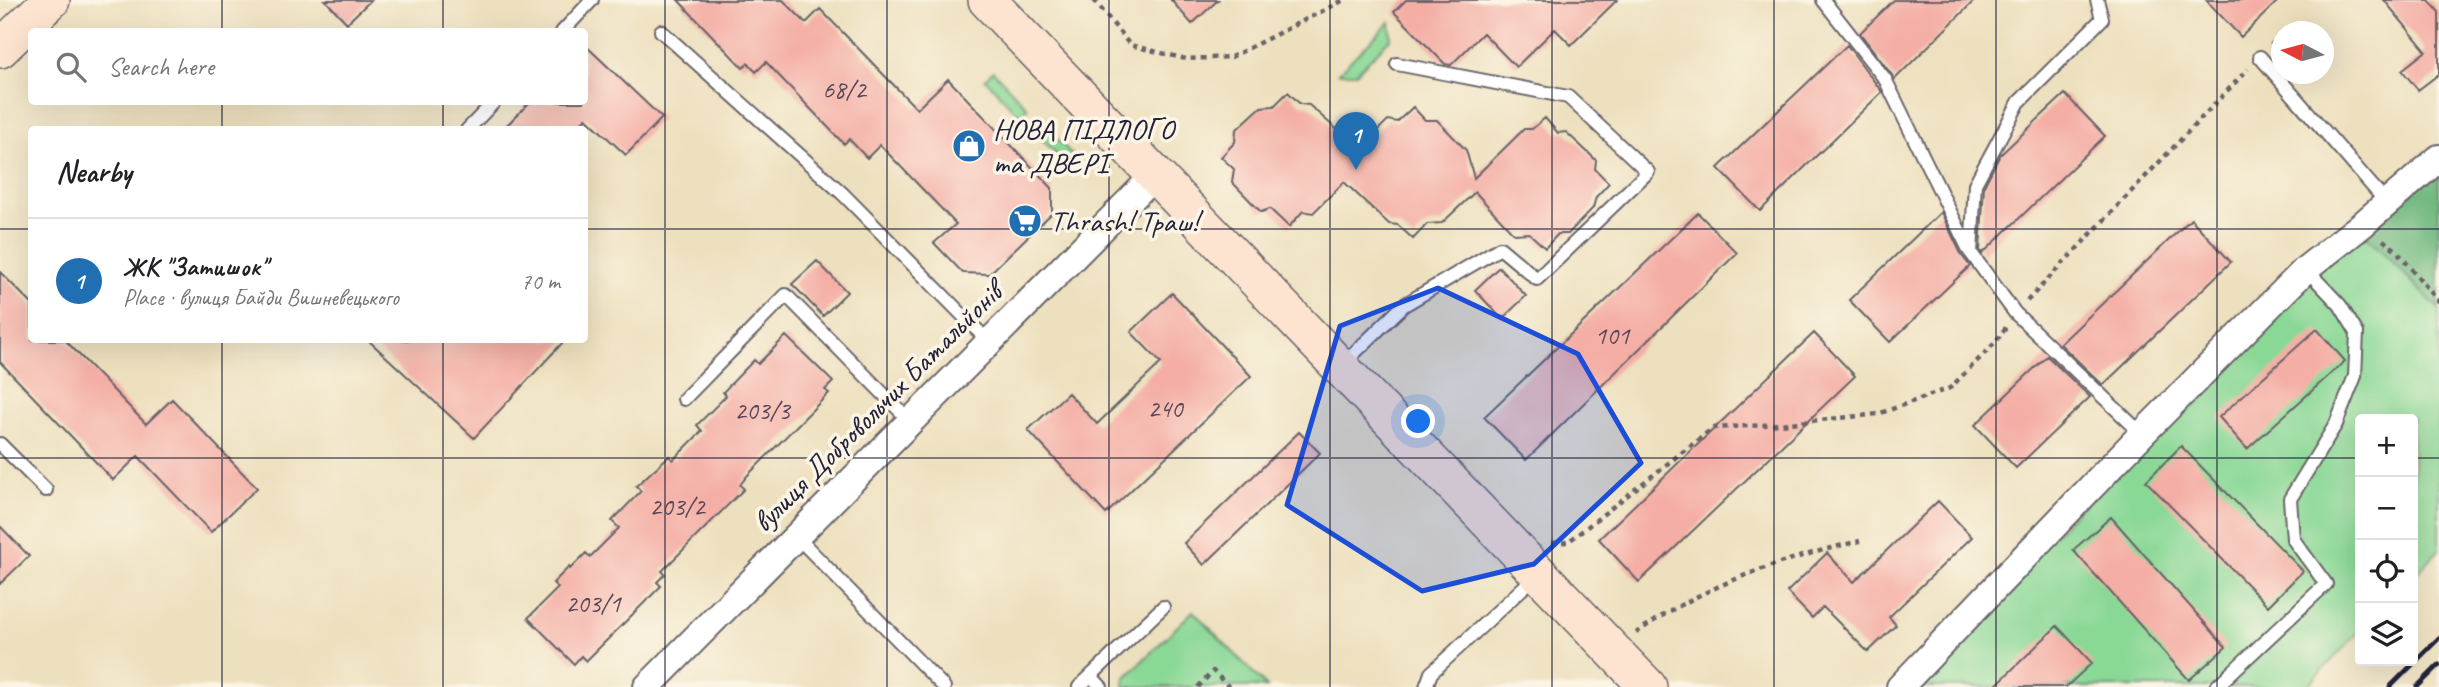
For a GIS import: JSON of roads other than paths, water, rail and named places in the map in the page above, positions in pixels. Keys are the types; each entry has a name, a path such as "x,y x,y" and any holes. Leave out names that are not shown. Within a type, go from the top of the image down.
{"street":[{"path":"0,48 51,0"},
{"path":"987,0 1648,687"},
{"path":"1900,687 2142,434 2306,269 2439,158"},
{"name":"вулиця Добровольчих Батальйонів","path":"648,687 1155,175"}],"lane":[{"path":"566,28 592,0"},
{"path":"1823,0 1885,79 1971,253 2015,313 2142,434"},
{"path":"1971,253 1975,184 2019,102 2102,19 2097,0"},
{"path":"661,31 843,194 989,342"},
{"path":"2260,57 2387,203"},
{"path":"1340,367 1404,305 1500,248 1537,279 1648,172 1568,97 1397,64"},
{"path":"471,126 491,105"},
{"path":"2216,687 2326,584 2293,540 2290,499 2336,424 2355,376 2357,333 2340,305 2306,269"},
{"path":"684,399 786,295 910,421"},
{"path":"0,444 46,490"},
{"path":"796,535 944,687"},
{"path":"1426,687 1431,673 1539,574"},
{"path":"1079,687 1163,607"},
{"path":"1091,676 1101,687"}],"railway":[{"path":"2390,687 2439,638"},
{"path":"2417,687 2439,665"}],"place":[{"name":"НОВА ПІДЛОГО та ДВЕРІ","path":"969,146"},
{"name":"ЖК \"Затишок\"","path":"1356,170"},
{"name":"Thrash! Траш!","path":"1025,221"}]}
